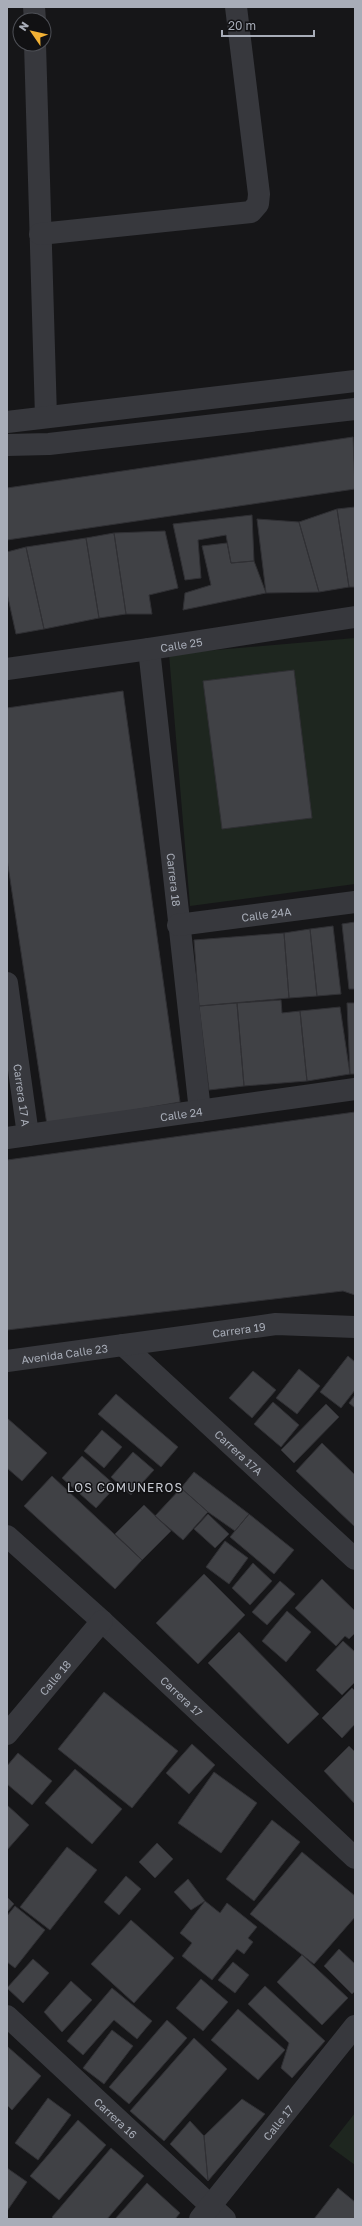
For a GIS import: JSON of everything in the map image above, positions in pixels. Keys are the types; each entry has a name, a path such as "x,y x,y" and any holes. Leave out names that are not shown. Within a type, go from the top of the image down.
{"street":[{"path":"40,234 251,212 258,204 259,194 236,7"},
{"path":"35,52 46,417"},
{"path":"7,422 355,381"},
{"path":"7,445 49,444 355,409"},
{"name":"Calle 25","path":"7,668 149,650 355,617"},
{"name":"Carrera 18","path":"149,650 178,925 200,1111"},
{"name":"Calle 24A","path":"178,925 355,902"},
{"name":"Carrera 17 A","path":"7,983 28,1135"},
{"name":"Calle 24","path":"7,1138 355,1089"},
{"name":"Carrera 19","path":"123,1345 276,1324 355,1327"},
{"name":"Avenida Calle 23","path":"7,1361 123,1345"},
{"name":"Carrera 17A","path":"123,1345 355,1559"},
{"name":"Carrera 17","path":"7,1536 102,1620 355,1858"},
{"name":"Calle 18","path":"7,1734 102,1620"},
{"name":"Carrera 16","path":"7,2016 212,2215"},
{"name":"Calle 17","path":"212,2215 355,2026"}],"shaded area":[{"path":"355,638 355,884 190,906 169,654"},
{"path":"355,2113 355,2165 329,2146"}],"building":[{"path":"353,437 355,489 7,540 7,488"},
{"path":"355,507 355,587 349,587 337,509"},
{"path":"337,509 349,587 319,592 299,522"},
{"path":"252,515 254,561 231,563 226,535 198,540 201,578 185,580 173,524"},
{"path":"257,519 299,522 319,592 266,593"},
{"path":"165,531 178,588 149,595 152,614 126,614 114,533"},
{"path":"114,533 126,614 99,618 86,538"},
{"path":"86,538 99,618 44,629 26,547"},
{"path":"227,543 231,563 254,561 266,593 183,610 185,593 211,585 202,546"},
{"path":"26,547 44,629 16,634 7,593 7,552"},
{"path":"294,670 312,818 222,829 203,681"},
{"path":"123,691 180,1102 47,1125 7,859 7,708"},
{"path":"355,922 355,989 349,989 342,924"},
{"path":"333,926 341,994 317,996 310,929"},
{"path":"310,929 317,996 289,998 284,933"},
{"path":"284,933 289,998 199,1006 194,940"},
{"path":"281,1000 282,1013 300,1011 307,1081 244,1086 237,1003"},
{"path":"237,1003 244,1086 209,1090 199,1006"},
{"path":"347,1003 355,1003 355,1074 350,1074"},
{"path":"340,1007 350,1074 307,1081 300,1011"},
{"path":"355,1112 355,1295 343,1291 7,1330 7,1160"},
{"path":"348,1356 355,1362 355,1390 341,1408 320,1392"},
{"path":"299,1369 320,1386 297,1414 276,1398"},
{"path":"253,1371 276,1390 252,1418 229,1398"},
{"path":"116,1394 178,1447 161,1467 98,1414"},
{"path":"355,1395 355,1408 349,1403"},
{"path":"273,1402 299,1425 281,1447 254,1424"},
{"path":"326,1404 339,1417 294,1463 281,1450"},
{"path":"7,1418 47,1453 22,1481 7,1468"},
{"path":"102,1430 122,1447 104,1468 84,1451"},
{"path":"322,1443 355,1475 355,1527 296,1471"},
{"path":"133,1452 154,1470 131,1495 111,1477"},
{"path":"82,1456 116,1486 96,1508 62,1478"},
{"path":"194,1472 249,1514 235,1531 208,1512 181,1488"},
{"path":"52,1476 142,1560 115,1589 24,1506"},
{"path":"181,1488 208,1512 183,1540 155,1516"},
{"path":"144,1505 171,1531 142,1560 115,1534"},
{"path":"208,1514 229,1534 215,1548 194,1529"},
{"path":"249,1514 294,1550 274,1574 230,1537"},
{"path":"225,1541 248,1558 229,1584 206,1567"},
{"path":"253,1563 272,1581 250,1605 232,1588"},
{"path":"204,1574 245,1615 198,1664 156,1623"},
{"path":"322,1579 355,1611 355,1633 349,1639 345,1636 336,1646 295,1608"},
{"path":"280,1581 295,1594 267,1625 252,1612"},
{"path":"287,1611 311,1632 286,1662 262,1641"},
{"path":"239,1632 319,1714 288,1744 208,1663"},
{"path":"343,1641 355,1652 355,1682 342,1695 316,1670"},
{"path":"352,1688 355,1691 355,1724 342,1738 322,1718"},
{"path":"104,1692 178,1751 132,1808 58,1749"},
{"path":"192,1744 215,1765 189,1794 166,1773"},
{"path":"349,1746 355,1752 355,1804 324,1771"},
{"path":"18,1753 52,1781 32,1805 7,1784 7,1766"},
{"path":"75,1769 122,1809 92,1844 45,1803"},
{"path":"214,1772 257,1803 221,1853 178,1823"},
{"path":"7,1805 29,1825 7,1850"},
{"path":"272,1820 300,1842 254,1901 226,1879"},
{"path":"157,1843 173,1859 155,1878 139,1862"},
{"path":"67,1847 97,1870 50,1930 20,1907"},
{"path":"302,1852 355,1896 355,1917 314,1964 250,1914"},
{"path":"126,1876 141,1889 119,1915 104,1902"},
{"path":"188,1879 205,1901 191,1910 174,1892"},
{"path":"7,1897 14,1904 7,1912"},
{"path":"205,1901 220,1913 227,1903 257,1927 248,1938 253,1942 244,1954 237,1949 212,1980 182,1956 192,1943 180,1933"},
{"path":"15,1906 45,1930 15,1968 7,1962 7,1916"},
{"path":"131,1920 174,1958 134,2003 91,1964"},
{"path":"339,1949 355,1964 355,1991 352,1994 324,1966"},
{"path":"302,1955 348,1998 322,2025 277,1982"},
{"path":"33,1959 49,1973 23,2003 7,1988"},
{"path":"233,1962 249,1975 235,1993 218,1980"},
{"path":"201,1979 228,2002 203,2031 176,2008"},
{"path":"71,1981 92,2000 62,2032 44,2012"},
{"path":"265,1986 325,2041 292,2078 281,2068 289,2043 248,2004"},
{"path":"112,1988 152,2021 137,2039 114,2020 83,2055 67,2041"},
{"path":"238,2009 285,2050 258,2080 211,2040"},
{"path":"167,2020 187,2038 129,2104 109,2087"},
{"path":"112,2030 133,2046 104,2084 83,2068"},
{"path":"194,2038 227,2069 164,2141 130,2111"},
{"path":"8,2047 41,2076 12,2110 7,2105"},
{"path":"48,2098 71,2115 38,2160 15,2143"},
{"path":"242,2099 265,2114 208,2181 204,2136"},
{"path":"78,2120 106,2145 59,2200 30,2176"},
{"path":"190,2121 204,2136 208,2181 170,2144"},
{"path":"111,2148 144,2176 107,2219 54,2219 52,2217"},
{"path":"7,2168 27,2182 7,2211"},
{"path":"147,2183 180,2213 175,2219 115,2219"},
{"path":"338,2188 355,2202 355,2219 314,2219"}],"district":[{"name":"LOS COMUNEROS","path":"125,1487"}]}
